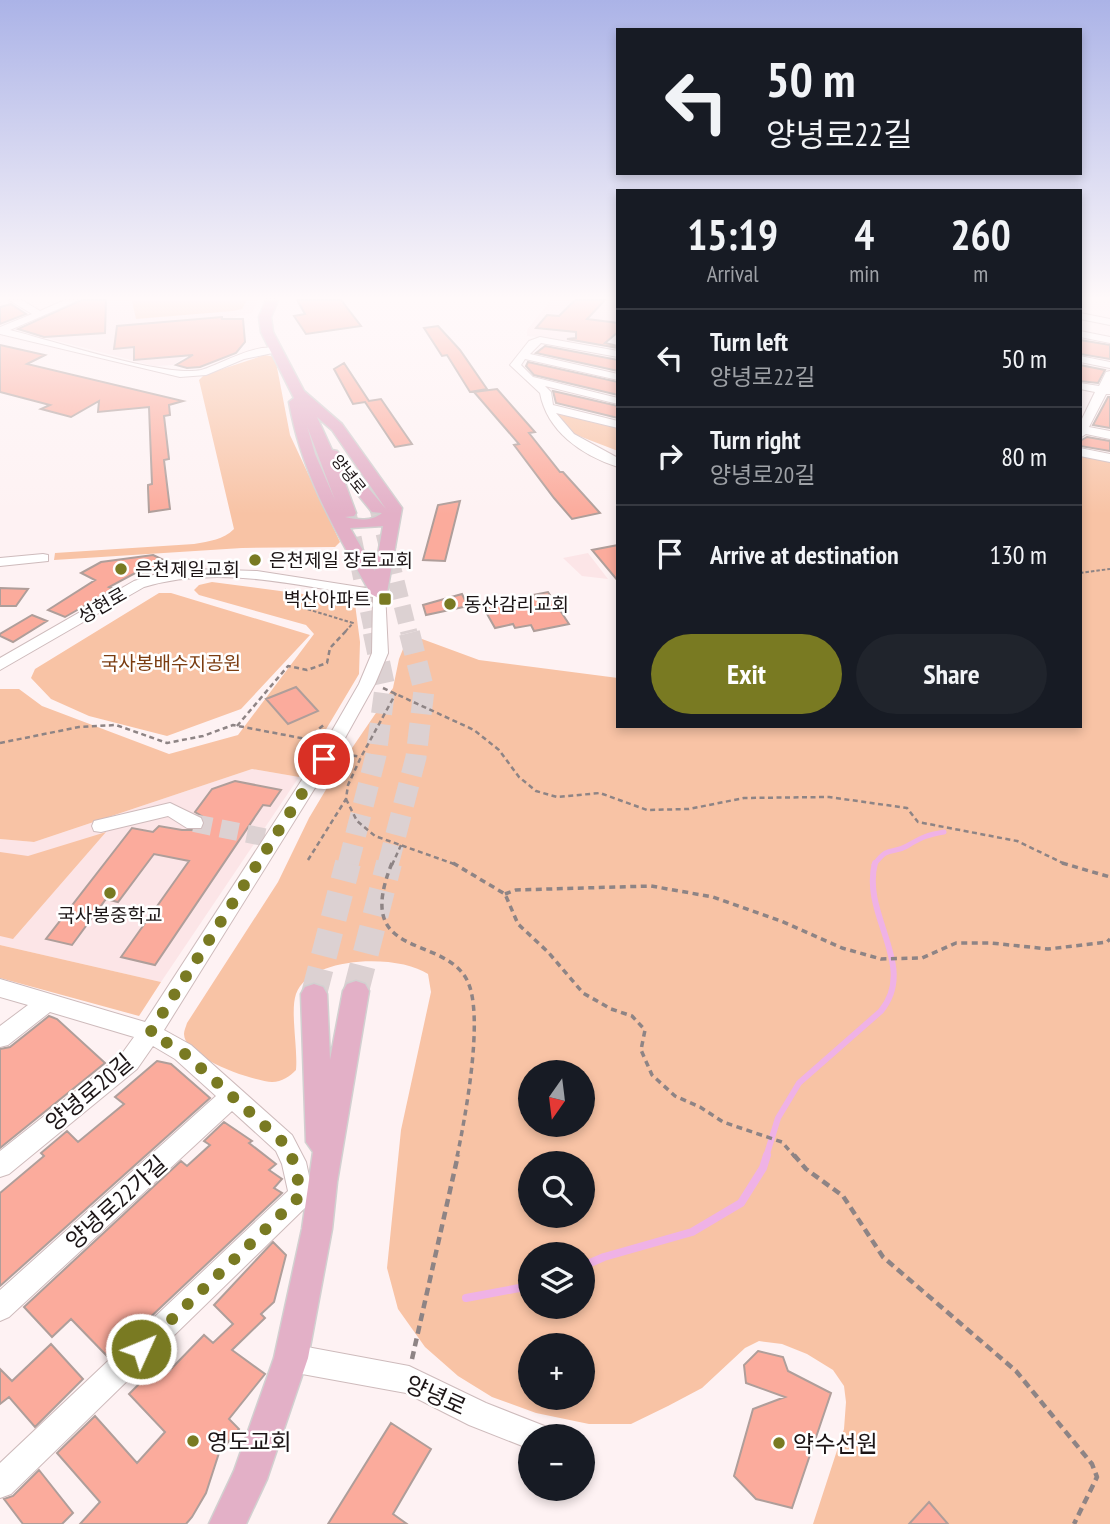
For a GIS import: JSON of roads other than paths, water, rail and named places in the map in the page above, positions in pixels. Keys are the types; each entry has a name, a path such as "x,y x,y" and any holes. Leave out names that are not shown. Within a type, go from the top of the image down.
{"main road":[{"name":"양녕로","path":"286,371 321,439 343,517"},
{"path":"294,390 300,433 333,516 343,517 357,525 374,524 391,515 386,509"},
{"path":"294,390 337,427 390,499 386,509 380,594"},
{"name":"양녕로","path":"321,439 386,509"},
{"path":"343,517 380,594"},
{"path":"315,1191 356,991"},
{"path":"227,1524 249,1479 291,1358 317,1229 314,994"}],"street":[{"path":"161,371 180,374 207,371"},
{"path":"519,371 532,380 615,398"},
{"path":"592,371 616,377"},
{"path":"1082,429 1091,410 1106,391 1110,374"},
{"path":"532,380 545,392 547,407 561,432 616,462"},
{"path":"1082,386 1106,391"},
{"path":"589,418 615,398"},
{"path":"547,407 616,425"},
{"path":"1082,431 1110,435"},
{"path":"1082,452 1110,458"},
{"path":"0,562 43,558"},
{"name":"성현로","path":"0,665 148,579 175,574 222,573 380,594"},
{"name":"양녕로20길","path":"0,1166 129,1062 150,1033 323,750 367,684 380,653 380,594"},
{"path":"101,826 170,809 194,823"},
{"path":"0,988 150,1033 183,1052 284,1143 315,1191 0,1483"},
{"path":"0,1038 49,1002"},
{"name":"양녕로22가길","path":"0,1308 232,1096"},
{"name":"양녕로","path":"291,1358 409,1380 479,1415 518,1430"}],"waterway":[{"path":"875,864 887,852 902,849 925,837 944,832"},
{"path":"766,1157 778,1118 799,1083 881,1011 891,994 894,976 892,958 875,902 875,864"},
{"path":"595,1261 692,1232 741,1203 763,1168 767,1155"},
{"path":"466,1298 518,1288"}],"tunnel":[{"path":"378,509 409,633"},
{"path":"348,513 373,633"},
{"path":"348,865 376,755 385,688 373,631"},
{"path":"388,865 416,757 424,690 409,631"},
{"path":"194,823 273,839"},
{"path":"314,994 348,863"},
{"path":"356,991 389,863"}],"place":[{"name":"은천제일 장로교회","path":"255,560"},
{"name":"은천제일교회","path":"121,569"},
{"name":"벽산아파트","path":"385,599"},
{"name":"동산감리교회","path":"450,604"},
{"name":"국사봉중학교","path":"110,893"},
{"name":"영도교회","path":"193,1441"},
{"name":"약수선원","path":"779,1443"}],"park label":[{"name":"국사봉배수지공원","path":"171,663"}]}
